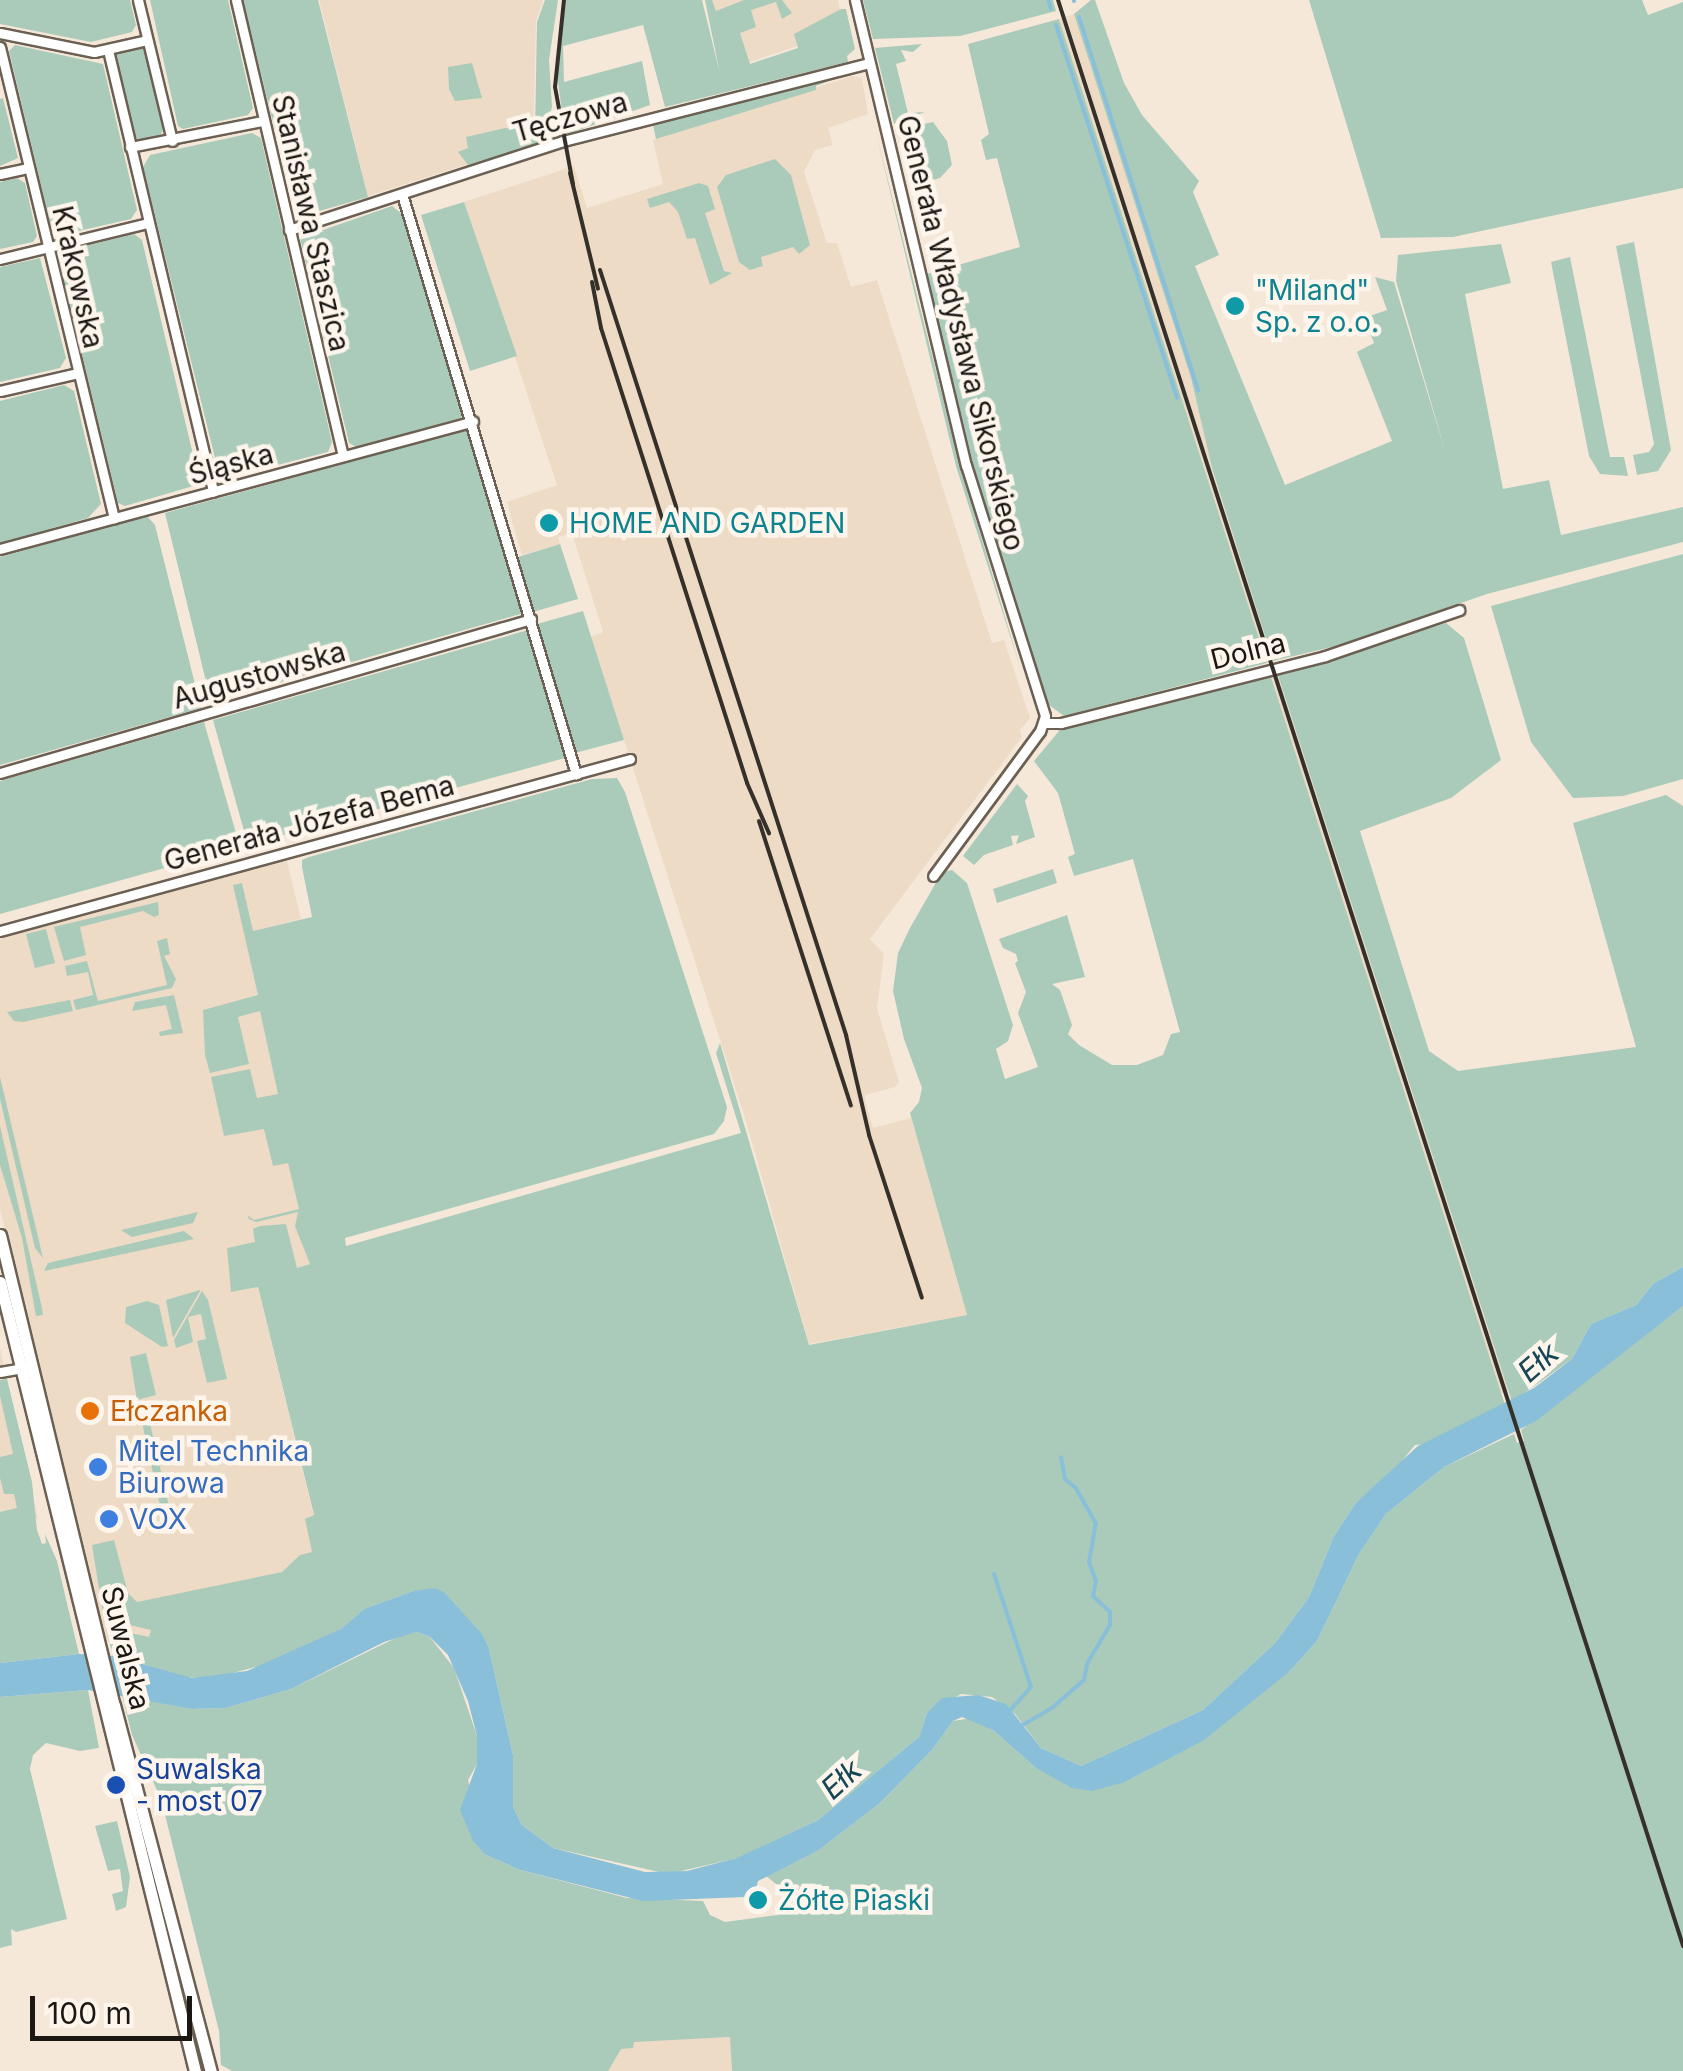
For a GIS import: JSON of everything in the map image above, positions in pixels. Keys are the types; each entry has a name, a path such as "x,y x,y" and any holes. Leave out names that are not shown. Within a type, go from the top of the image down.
{"street":[{"path":"138,0 172,141"},
{"name":"Stanisława Staszica","path":"236,0 343,456"},
{"name":"Generała Władysława Sikorskiego","path":"855,0 966,465 1046,722"},
{"path":"0,33 108,50 148,40"},
{"name":"Krakowska","path":"0,47 114,518"},
{"path":"108,50 213,492"},
{"name":"Tęczowa","path":"289,230 563,141 869,62"},
{"path":"130,147 263,121"},
{"path":"0,174 28,168"},
{"path":"402,194 576,774"},
{"path":"0,258 148,223"},
{"path":"0,392 78,374"},
{"name":"Śląska","path":"0,549 473,421"},
{"name":"Dolna","path":"1046,722 1061,723 1325,656 1459,610"},
{"name":"Augustowska","path":"0,773 531,619"},
{"path":"933,876 1046,722"},
{"name":"Generała Józefa Bema","path":"0,932 630,759"},
{"name":"Suwalska","path":"0,1234 26,1368 195,2071"},
{"name":"Suwalska","path":"0,1282 26,1368"},
{"path":"0,1372 26,1368"},
{"name":"Suwalska","path":"108,1706 211,2071"}],"shaded area":[{"path":"319,0 543,0 536,21 533,143 368,196"},
{"path":"706,0 838,0 845,30 723,71"},
{"path":"1074,14 1191,378 1212,468 1273,661 1267,663 1059,19"},
{"path":"852,76 862,78 868,114 828,128 833,145 815,150 804,172 827,243 837,243 851,287 877,280 992,643 1004,640 1030,718 1020,730 1022,737 870,939 884,954 877,1008 899,1082 895,1087 865,1095 865,1100 873,1128 911,1118 967,1315 809,1344 745,1118 591,637 603,632 572,533 558,537 560,544 522,555 507,502 557,485 464,202 574,166 587,208 663,184 653,140"},
{"path":"1277,672 1509,1391 1501,1393 1270,674"},
{"path":"282,859 287,861 301,919 253,931 348,1253 256,1280 330,1583 245,1643 105,1641 0,1209 0,937"},
{"path":"0,1349 38,1519 0,1525"},
{"path":"731,2037 732,2071 600,2071 617,2042"}],"green space":[{"path":"0,0 130,0 136,25 132,32 91,42 0,24"},
{"path":"150,0 228,0 253,108 248,115 183,129 178,126"},
{"path":"243,0 318,0 368,197 302,216 295,213"},
{"path":"545,0 558,0 549,60 552,107 541,144 468,165 458,152 468,148 466,137 505,128 535,130 537,22"},
{"path":"566,0 702,0 720,74 705,0 712,0 716,11 744,0 782,0 792,13 782,19 776,2 751,10 756,27 740,33 750,64 798,48 794,34 841,9 846,9 855,49 847,56 848,62 665,107 643,25 563,46 564,82 642,61 650,105 565,135 557,74"},
{"path":"863,0 1053,0 1056,11 960,36 873,39"},
{"path":"1095,0 1124,83 1142,115 1199,181 1193,192 1219,255 1195,266 1285,485 1392,441 1357,352 1374,343 1364,318 1387,310 1375,277 1394,282 1446,454 1396,281 1398,255 1501,244 1511,283 1465,294 1503,489 1549,480 1561,535 1683,507 1683,542 1487,594 1336,646 1273,661 1212,468 1191,378 1074,14"},
{"path":"1309,0 1642,0 1648,15 1683,2 1683,188 1453,237 1381,238"},
{"path":"1059,19 1267,663 1064,716 1049,705 979,489 927,274 1020,247 997,158 986,160 981,140 989,134 968,44"},
{"path":"922,44 913,52 901,50 906,61 896,64 908,113 925,112 894,124 875,48"},
{"path":"15,45 103,64 137,210 131,219 61,235 52,232 9,51"},
{"path":"138,46 145,50 164,128 160,136 140,140 132,135 114,57 120,50"},
{"path":"472,63 482,98 455,101 449,89 448,67"},
{"path":"850,73 816,86 816,90 656,139 652,120"},
{"path":"3,98 18,158 0,166 0,99"},
{"path":"933,122 947,141 952,165 940,178 919,184 912,141 905,128"},
{"path":"252,133 261,138 332,442 328,452 230,477 219,474 143,167 150,155"},
{"path":"876,133 960,466 1021,670 956,466"},
{"path":"775,159 791,175 810,245 799,254 793,247 761,257 763,266 750,270 739,262 717,187 726,175"},
{"path":"17,178 25,183 37,236 33,242 0,249 0,182"},
{"path":"699,183 708,186 715,209 705,213 724,271 732,273 710,285 695,238 687,239 678,212 669,202 650,208 647,199"},
{"path":"464,202 517,356 470,371 421,215"},
{"path":"392,206 401,213 463,413 461,418 356,447 349,443 300,238"},
{"path":"134,234 142,240 200,484 125,506 118,503 59,260 64,251"},
{"path":"1634,242 1671,450 1658,471 1637,475 1633,455 1649,452 1654,444 1616,246"},
{"path":"1570,257 1610,457 1624,457 1628,476 1600,474 1589,456 1551,262"},
{"path":"40,258 66,358 60,368 0,382 0,267"},
{"path":"64,385 74,391 101,504 88,518 0,543 0,401"},
{"path":"470,429 524,613 211,702 165,513"},
{"path":"147,516 155,525 201,708 0,765 0,557"},
{"path":"560,544 578,599 533,612 518,557"},
{"path":"1683,554 1683,779 1623,796 1573,798 1531,742 1491,606"},
{"path":"583,611 624,740 575,753 537,624"},
{"path":"1446,623 1464,638 1501,760 1451,798 1360,831 1429,1051 1458,1071 1636,1047 1573,823 1666,795 1683,806 1683,1267 1654,1283 1636,1305 1591,1324 1572,1359 1512,1402 1277,672"},
{"path":"528,630 565,758 248,845 213,720"},
{"path":"1270,674 1505,1405 1428,1444 1415,1445 1396,1468 1355,1504 1334,1536 1309,1597 1275,1643 1203,1710 1081,1766 1041,1748 1015,1714 992,1697 961,1694 927,1713 919,1737 818,1820 738,1858 668,1874 553,1848 522,1825 513,1807 513,1755 489,1649 413,1591 364,1609 341,1629 274,1662 211,1679 172,1676 113,1656 106,1628 149,1637 151,1630 104,1619 92,1545 114,1540 128,1593 137,1602 282,1572 300,1555 312,1552 305,1519 314,1515 258,1287 231,1292 227,1248 255,1242 253,1229 260,1226 286,1224 297,1268 310,1264 295,1226 298,1212 256,1222 249,1219 247,1215 254,1220 299,1209 288,1163 273,1166 264,1129 224,1136 211,1077 250,1069 257,1098 278,1094 260,1011 238,1017 249,1064 210,1073 205,1055 203,1010 258,995 233,885 242,883 253,931 312,917 302,860 592,779 617,778 625,792 727,1107 724,1121 714,1134 345,1238 346,1246 741,1133 716,1053 720,1043 809,1345 967,1315 910,1113 919,1102 922,1088 904,1039 893,991 898,953 942,872 952,870 967,883 1013,1025 1008,1041 996,1049 1005,1079 1038,1067 1018,1013 1026,992 1015,963 1016,954 1003,948 999,939 1067,915 1085,977 1052,984 1060,990 1072,1025 1068,1034 1112,1065 1137,1065 1163,1055 1171,1034 1180,1032 1133,859 1074,876 1068,857 1075,854 1058,793 1034,761 1059,731"},
{"path":"204,722 240,847 0,914 0,781"},
{"path":"1017,784 1028,796 1025,801 1035,837 1016,844 1019,835 1011,836 1013,845 984,855 974,865 963,856"},
{"path":"1053,869 1057,883 997,903 993,889"},
{"path":"158,902 159,915 154,917 143,911 80,927 86,955 64,961 54,927"},
{"path":"46,929 55,963 35,968 26,934"},
{"path":"167,938 170,954 164,956 176,979 172,988 76,1010 73,1000 93,995 88,972 67,976 65,966 87,961 98,1001 167,985 157,941"},
{"path":"174,995 183,1033 160,1036 159,1032 172,1029 166,1005 132,1011 135,1002"},
{"path":"70,1000 73,1011 23,1022 14,1021 7,1012"},
{"path":"0,1077 43,1258 35,1248 0,1099"},
{"path":"0,1126 43,1315 36,1316 22,1238 0,1165"},
{"path":"198,1212 193,1223 132,1237 121,1230"},
{"path":"184,1231 194,1239 44,1271 48,1263"},
{"path":"200,1291 173,1338 166,1300"},
{"path":"202,1291 208,1300 227,1379 207,1383 197,1341 206,1339 201,1314 188,1317 193,1342 176,1348 174,1340"},
{"path":"147,1301 159,1305 168,1346 162,1347 125,1323 126,1307"},
{"path":"1683,1306 1683,2071 732,2071 730,2037 634,2042 633,2048 621,2049 608,2071 232,2071 221,2065 219,2031 161,1799 132,1735 122,1695 192,1709 226,1708 291,1689 402,1635 416,1632 429,1636 454,1668 477,1736 477,1764 468,1780 486,1855 520,1870 627,1898 703,1901 710,1915 725,1922 777,1915 788,1908 790,1895 766,1876 819,1850 880,1803 932,1750 953,1721 972,1718 993,1730 1036,1768 1125,1782 1162,1762 1289,1672 1317,1641 1359,1554 1386,1514 1444,1467 1514,1434 1517,1443 1524,1441 1521,1430"},
{"path":"146,1353 156,1395 137,1400 130,1357"},
{"path":"7,1379 32,1482 37,1530 42,1544 46,1543 45,1534 57,1561 79,1654 0,1663 0,1512 17,1508 14,1494 4,1494 0,1478 0,1457 13,1454 0,1396 0,1380"},
{"path":"148,1415 171,1515 161,1510 141,1418"},
{"path":"88,1690 99,1748 80,1751 46,1743 33,1755 30,1769 67,1919 16,1932 11,1929 12,1945 0,1948 0,1697"},
{"path":"117,1821 130,1877 126,1907 116,1911 112,1894 123,1891 120,1869 108,1871 95,1826"}],"water":[{"path":"1683,1267 1683,1306 1536,1421 1444,1467 1386,1514 1359,1554 1317,1641 1289,1672 1204,1740 1125,1782 1092,1791 1072,1788 1036,1768 993,1730 962,1717 953,1721 932,1750 880,1803 819,1850 758,1881 755,1892 745,1897 643,1901 520,1870 486,1855 473,1841 460,1810 477,1764 477,1736 468,1701 448,1655 429,1636 416,1632 384,1642 291,1689 226,1708 192,1709 88,1690 0,1697 0,1663 79,1654 113,1656 192,1678 247,1671 341,1629 364,1609 413,1591 435,1588 444,1592 482,1634 489,1649 513,1755 513,1807 522,1825 553,1848 645,1872 687,1871 737,1858 818,1820 919,1737 927,1713 942,1698 978,1695 1006,1704 1041,1748 1081,1766 1203,1710 1275,1643 1309,1597 1334,1536 1355,1504 1373,1487 1418,1446 1534,1388 1572,1359 1591,1324 1636,1305 1654,1283"}],"waterway":[{"path":"1048,0 1051,9"},
{"path":"1079,17 1198,391"},
{"path":"1056,25 1177,398"},
{"path":"1019,1727 1053,1707 1084,1680 1087,1664 1110,1625 1110,1612 1093,1596 1096,1581 1089,1562 1096,1524 1076,1488 1065,1479 1061,1457"},
{"path":"994,1574 1031,1687 1010,1710"}],"railway":[{"path":"564,0 555,87 573,184"},
{"path":"1058,0 1683,1946"},
{"path":"570,173 598,289"},
{"path":"600,270 846,1035 869,1135 922,1298"},
{"path":"592,282 601,328 747,783 769,833"},
{"path":"759,821 851,1106"}],"place":[{"name":"\"Miland\" Sp. z o.o.","path":"1235,306"},
{"name":"HOME AND GARDEN","path":"549,523"},
{"name":"Ełczanka","path":"90,1411"},
{"name":"Mitel Technika Biurowa","path":"98,1467"},
{"name":"VOX","path":"109,1519"},
{"name":"Suwalska - most 07","path":"116,1785"},
{"name":"Żółte Piaski","path":"758,1900"}],"water label":[{"name":"Ełk","path":"1538,1362"},
{"name":"Ełk","path":"841,1779"}]}
